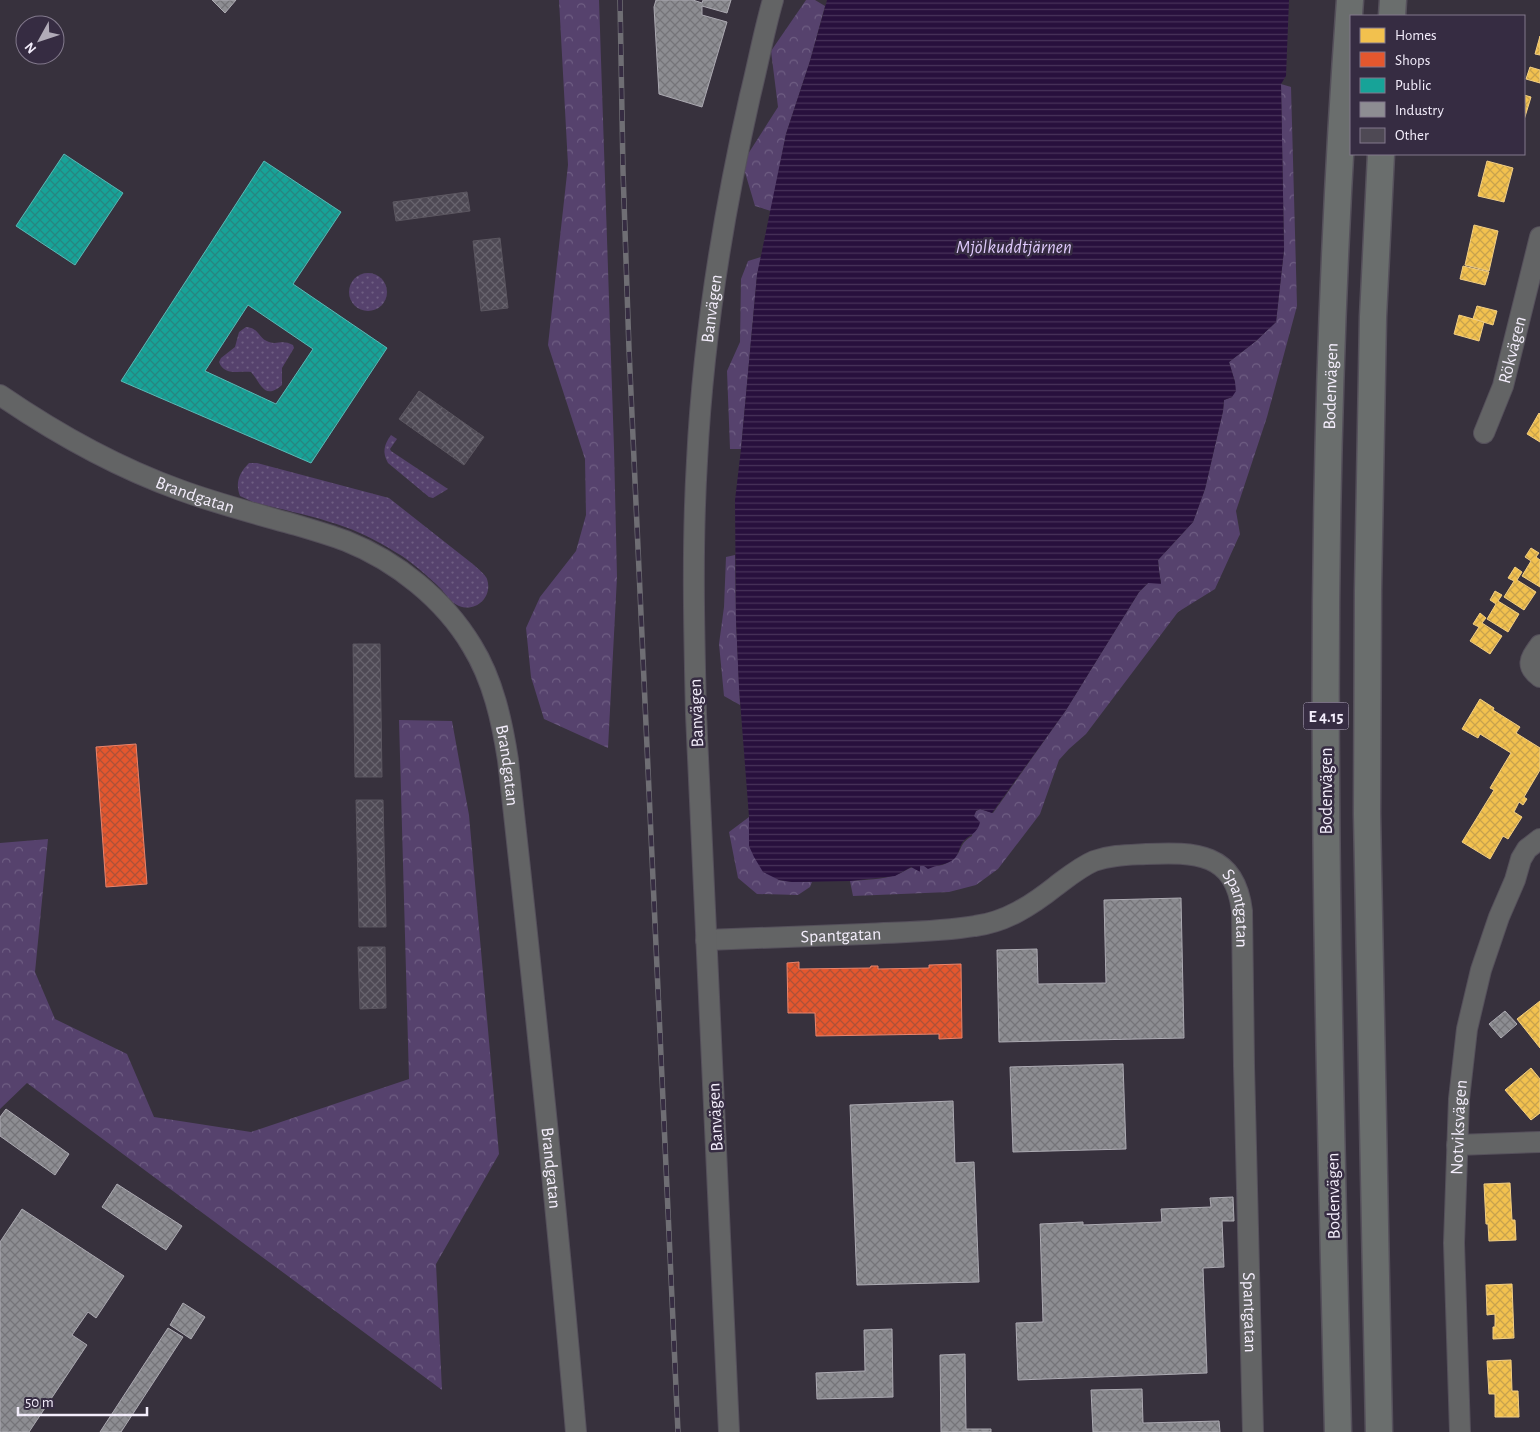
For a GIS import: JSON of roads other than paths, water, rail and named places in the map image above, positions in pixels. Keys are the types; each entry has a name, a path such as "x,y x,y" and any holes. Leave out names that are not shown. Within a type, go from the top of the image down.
{"main road":[{"name":"Bodenvägen","path":"1338,1432 1329,1074 1326,606 1333,327 1341,119 1350,0"},
{"path":"1392,15 1393,0"},
{"name":"E 4.15","path":"1379,1432 1367,804 1368,601 1373,327 1381,155"}],"street":[{"name":"Banvägen","path":"730,1432 696,724 693,619 694,531 697,459 705,365 725,221 738,149 773,0"},
{"name":"Rökvägen","path":"1484,433 1503,386 1540,237"},
{"name":"Brandgatan","path":"0,395 88,450 144,476 181,491 346,541 380,557 399,569 428,593 451,617 473,646 496,700 508,760 567,1325 576,1432"},
{"path":"1540,645 1532,657 1530,667 1540,677"},
{"name":"Notviksvägen","path":"1460,1432 1454,1243 1460,1080 1467,1030 1481,970 1499,917 1515,880 1522,855 1540,840"},
{"name":"Spantgatan","path":"706,940 930,931 974,926 1007,918 1037,900 1076,870 1093,862 1114,856 1192,854 1207,858 1220,865 1231,876 1238,889 1242,911 1253,1432"},
{"path":"1457,1145 1540,1142"}],"water":[{"name":"Mjölkuddtjärnen","path":"827,0 1289,0 1286,76 1281,84 1284,250 1276,322 1256,341 1229,362 1236,391 1232,397 1224,400 1205,489 1193,522 1158,560 1161,584 1148,583 1139,592 1066,710 992,813 980,809 976,811 974,816 980,822 979,827 963,842 954,859 945,864 928,869 920,866 920,872 911,867 895,876 850,881 792,882 779,880 763,872 749,846 749,817 736,620 735,500 757,275 786,134 810,61"}],"railway":[{"path":"620,0 629,349 678,1432"}]}
